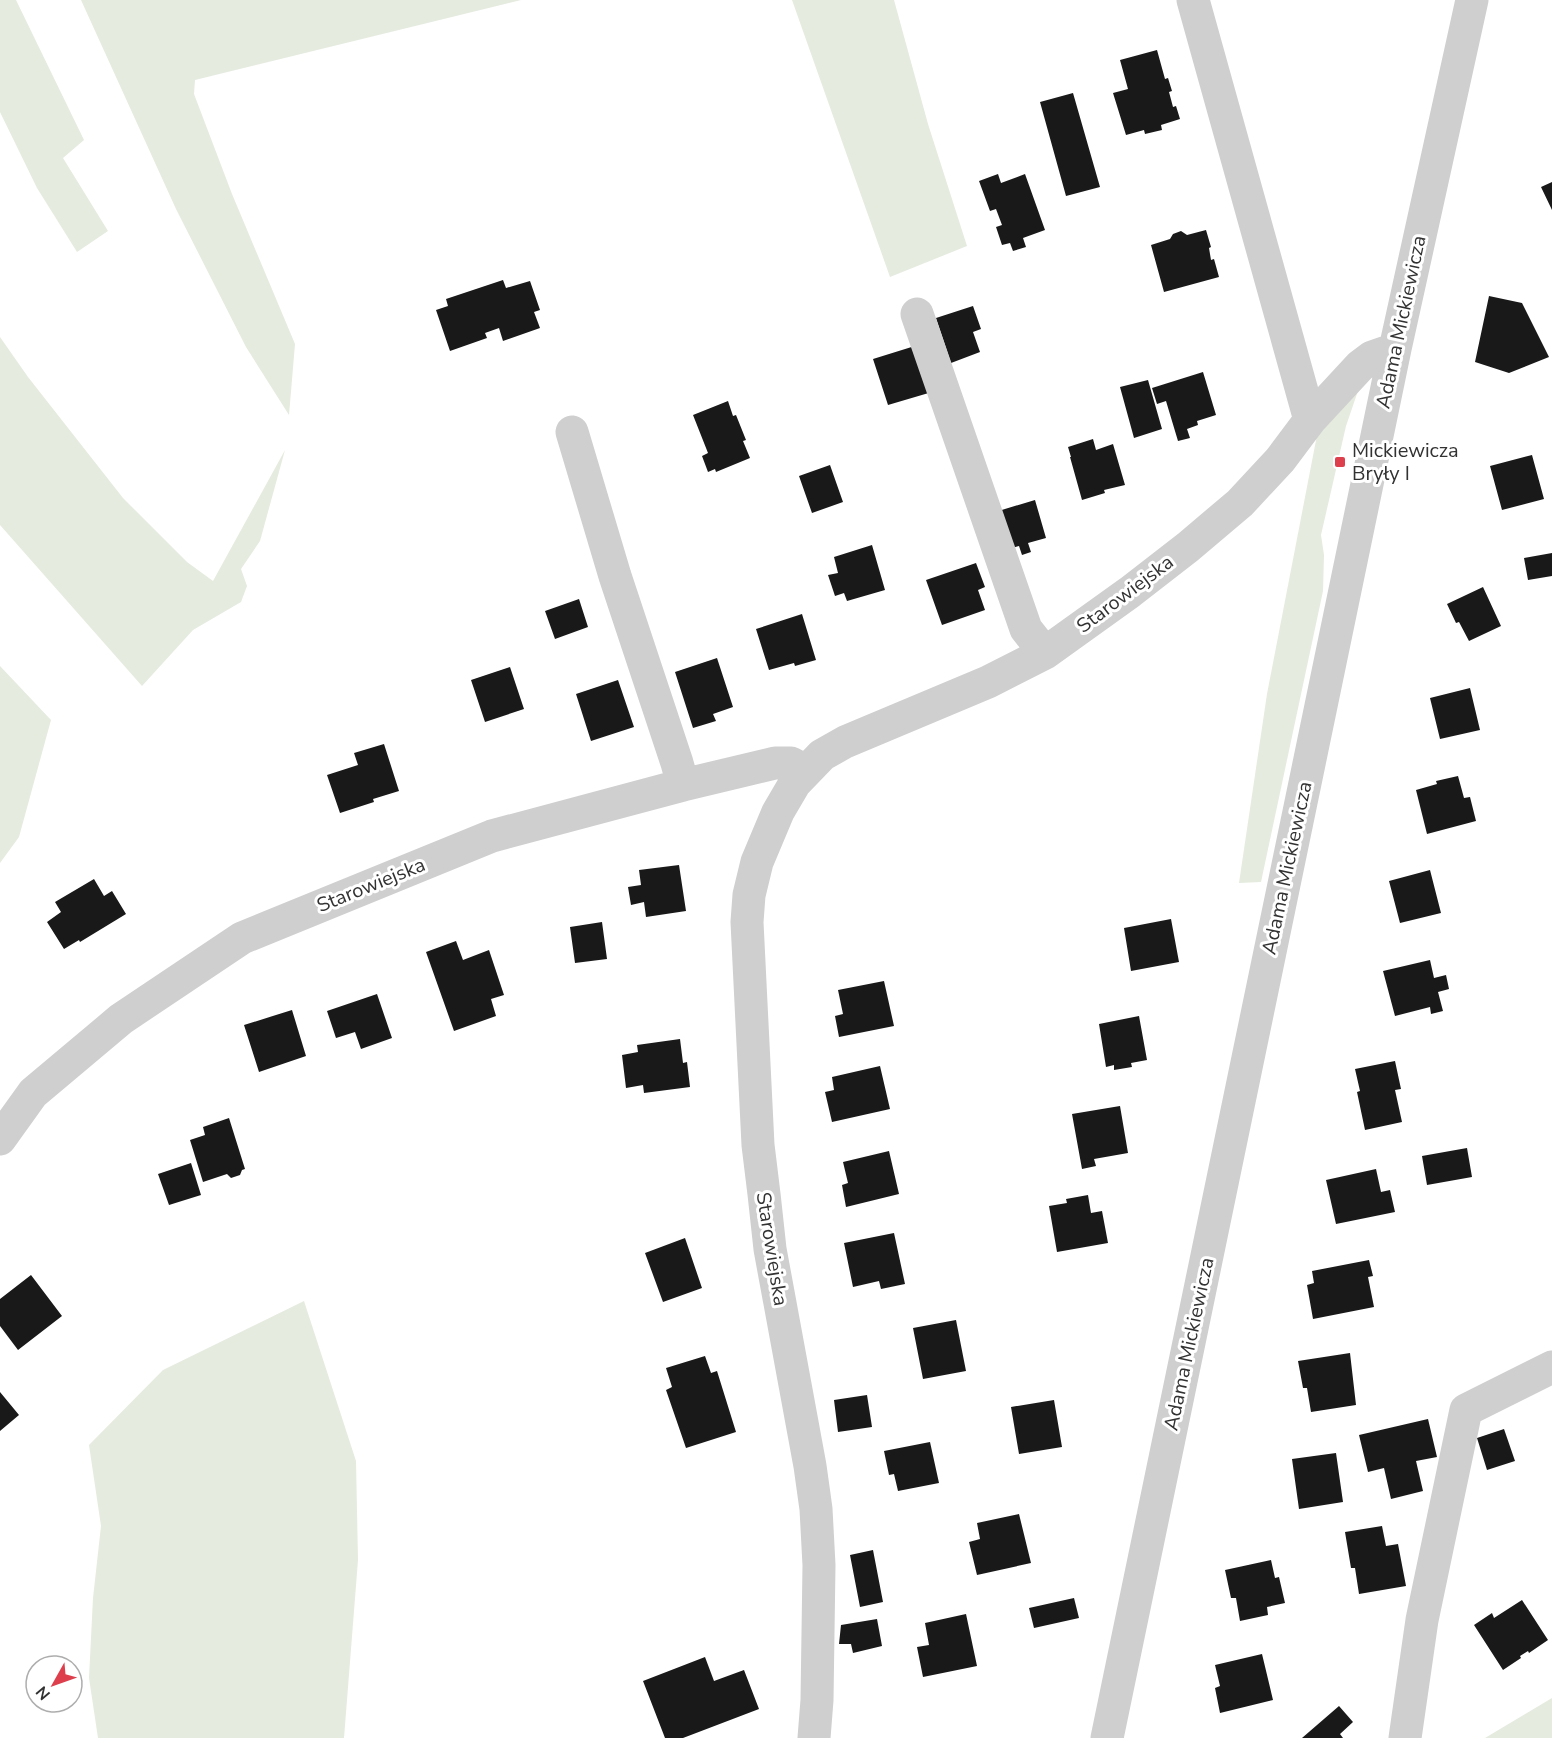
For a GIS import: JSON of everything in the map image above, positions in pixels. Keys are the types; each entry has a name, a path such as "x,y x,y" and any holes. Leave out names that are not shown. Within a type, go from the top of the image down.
{"street":[{"path":"1193,0 1310,420"},
{"name":"Adama Mickiewicza","path":"1107,1738 1395,349 1472,0"},
{"path":"917,314 1026,629 1045,653"},
{"name":"Starowiejska","path":"814,1738 817,1700 819,1566 816,1509 770,1249 758,1145 747,922 749,895 757,861 789,792 822,755 915,711 988,682 1045,653 1130,592 1240,503 1280,460 1310,420 1360,366 1372,357 1395,349"},
{"path":"572,432 615,576 683,785"},
{"name":"Starowiejska","path":"0,1138 33,1093 121,1019 242,938 492,836 683,785 786,762 806,771"},
{"path":"1405,1738 1422,1620 1466,1410 1552,1367"}],"shaded area":[{"path":"0,0 16,0 84,140 63,158 108,231 77,252 37,188 0,112"},
{"path":"81,0 521,0 195,80 194,94 232,194 295,344 289,415 246,347 176,209"},
{"path":"792,0 894,0 928,124 967,246 890,277"},
{"path":"0,337 28,377 123,498 187,562 213,581 285,450 260,541 241,569 247,586 241,602 193,630 142,686 0,525"},
{"path":"1360,385 1346,426 1321,535 1324,555 1323,591 1261,882 1239,883 1267,694 1318,430"},
{"path":"0,666 51,720 19,837 0,863"},
{"path":"304,1301 356,1461 358,1560 344,1738 98,1738 89,1678 93,1598 101,1526 89,1445 163,1370"},
{"path":"1552,1698 1552,1738 1485,1738"}],"building":[{"path":"1157,50 1165,79 1168,78 1172,91 1169,92 1173,107 1176,106 1180,119 1161,125 1162,130 1145,134 1144,130 1126,135 1113,93 1128,89 1120,60"},
{"path":"1073,93 1100,187 1066,196 1040,102"},
{"path":"998,174 1001,183 1025,174 1045,230 1023,238 1026,247 1013,251 1010,243 1002,245 996,227 1002,225 996,209 990,211 979,181"},
{"path":"1552,182 1552,210 1541,187"},
{"path":"1206,230 1211,247 1209,248 1211,260 1214,259 1219,277 1164,292 1151,245 1170,239 1173,234 1181,231 1187,235"},
{"path":"503,280 506,288 530,281 540,310 534,312 540,328 503,341 499,328 485,333 487,338 450,351 436,310 448,306 446,299"},
{"path":"1489,296 1522,303 1549,357 1509,373 1475,362"},
{"path":"973,306 981,329 973,332 980,352 951,363 936,318"},
{"path":"918,345 932,392 888,405 873,359"},
{"path":"1203,372 1216,415 1197,421 1198,425 1187,429 1190,438 1178,441 1166,401 1157,404 1152,388"},
{"path":"1148,380 1162,429 1134,438 1120,387"},
{"path":"728,401 746,440 743,441 750,458 716,472 715,469 708,472 702,456 708,453 693,415"},
{"path":"1093,439 1096,450 1113,444 1125,485 1104,490 1105,493 1082,500 1068,447"},
{"path":"1532,455 1544,499 1502,510 1490,466"},
{"path":"830,465 843,502 812,513 799,476"},
{"path":"1035,500 1046,538 1028,543 1031,552 1022,555 1019,546 1005,550 995,512"},
{"path":"872,545 885,590 847,601 844,593 835,596 828,575 838,573 834,557"},
{"path":"1552,553 1552,576 1528,580 1524,558"},
{"path":"976,563 985,587 978,590 985,610 942,625 926,580"},
{"path":"1483,587 1501,626 1469,641 1459,622 1456,623 1447,604"},
{"path":"579,599 588,627 555,639 545,611"},
{"path":"802,614 816,660 769,670 756,629"},
{"path":"717,658 733,707 713,714 716,721 693,728 675,672"},
{"path":"510,667 524,709 485,722 471,680"},
{"path":"618,680 634,727 591,741 576,694"},
{"path":"1470,688 1480,730 1440,739 1430,698"},
{"path":"384,744 399,791 340,813 327,775 358,765 354,753"},
{"path":"1458,776 1464,798 1470,797 1476,821 1427,834 1416,790 1437,784 1436,781"},
{"path":"679,865 686,911 646,917 644,902 631,905 628,887 641,885 639,870"},
{"path":"1430,870 1441,913 1400,923 1389,881"},
{"path":"94,879 104,896 112,891 126,914 64,949 47,922 61,912 55,902"},
{"path":"1171,919 1179,962 1131,971 1124,928"},
{"path":"602,922 607,959 575,963 570,927"},
{"path":"456,941 463,960 489,950 504,995 491,999 496,1016 454,1031 426,952"},
{"path":"1430,960 1434,978 1446,975 1449,989 1438,992 1443,1011 1431,1014 1430,1007 1395,1016 1383,971"},
{"path":"884,981 894,1026 839,1037 835,1016 843,1014 838,990"},
{"path":"377,994 392,1038 361,1049 355,1032 336,1038 327,1011"},
{"path":"292,1010 306,1056 259,1072 244,1025"},
{"path":"1139,1016 1147,1060 1131,1063 1132,1067 1114,1070 1114,1065 1106,1067 1099,1024"},
{"path":"680,1039 683,1063 687,1062 690,1087 644,1093 643,1085 626,1088 622,1055 638,1052 637,1045"},
{"path":"1395,1061 1401,1089 1395,1090 1402,1122 1365,1130 1355,1069"},
{"path":"880,1066 890,1109 832,1122 825,1092 834,1090 832,1077"},
{"path":"1120,1106 1128,1153 1094,1159 1096,1166 1082,1169 1072,1114"},
{"path":"229,1118 245,1169 240,1175 231,1178 227,1174 203,1182 190,1140 205,1135 203,1127"},
{"path":"1467,1148 1472,1177 1427,1185 1422,1156"},
{"path":"889,1151 899,1194 846,1207 842,1185 848,1183 843,1162"},
{"path":"191,1163 201,1195 169,1205 158,1174"},
{"path":"1376,1169 1381,1192 1390,1190 1395,1212 1336,1224 1326,1180"},
{"path":"1088,1195 1091,1213 1102,1211 1108,1243 1057,1252 1049,1206 1067,1203 1066,1199"},
{"path":"894,1233 905,1284 881,1289 879,1281 853,1287 844,1243"},
{"path":"685,1238 702,1288 663,1302 645,1253"},
{"path":"1369,1260 1373,1276 1368,1277 1374,1307 1313,1319 1307,1285 1314,1283 1312,1271"},
{"path":"31,1275 62,1316 18,1350 0,1326 0,1299"},
{"path":"956,1320 966,1371 923,1379 913,1328"},
{"path":"1350,1353 1356,1405 1311,1412 1307,1388 1303,1388 1298,1361"},
{"path":"705,1356 711,1373 717,1371 736,1432 686,1448 666,1390 672,1387 666,1368"},
{"path":"0,1392 19,1415 0,1431"},
{"path":"867,1395 872,1427 838,1432 834,1400"},
{"path":"1054,1400 1062,1447 1019,1454 1011,1407"},
{"path":"1428,1419 1437,1457 1416,1461 1423,1491 1391,1499 1384,1468 1368,1472 1359,1435"},
{"path":"1504,1429 1515,1461 1487,1470 1477,1438"},
{"path":"930,1442 939,1483 898,1491 894,1474 889,1475 884,1451"},
{"path":"1336,1453 1343,1502 1299,1509 1292,1459"},
{"path":"1019,1514 1031,1563 977,1575 969,1542 980,1539 977,1523"},
{"path":"1382,1526 1386,1546 1398,1544 1406,1586 1359,1594 1355,1568 1351,1568 1345,1532"},
{"path":"873,1550 883,1602 860,1607 850,1555"},
{"path":"1271,1560 1275,1578 1279,1577 1285,1603 1267,1607 1268,1615 1240,1621 1236,1598 1231,1598 1225,1570"},
{"path":"1074,1598 1079,1618 1034,1628 1029,1608"},
{"path":"1522,1600 1548,1640 1529,1653 1528,1651 1520,1656 1521,1658 1503,1670 1474,1625 1492,1613 1494,1618"},
{"path":"966,1614 977,1666 923,1677 917,1647 929,1645 925,1623"},
{"path":"877,1619 882,1646 853,1653 851,1644 839,1644 841,1625"},
{"path":"1262,1654 1273,1700 1220,1713 1215,1688 1220,1686 1215,1665"},
{"path":"705,1657 714,1681 744,1670 759,1709 683,1738 665,1738 643,1681"},
{"path":"1339,1706 1353,1722 1340,1734 1343,1738 1302,1738"}],"place":[{"name":"Mickiewicza Bryły I","path":"1340,462"}]}
